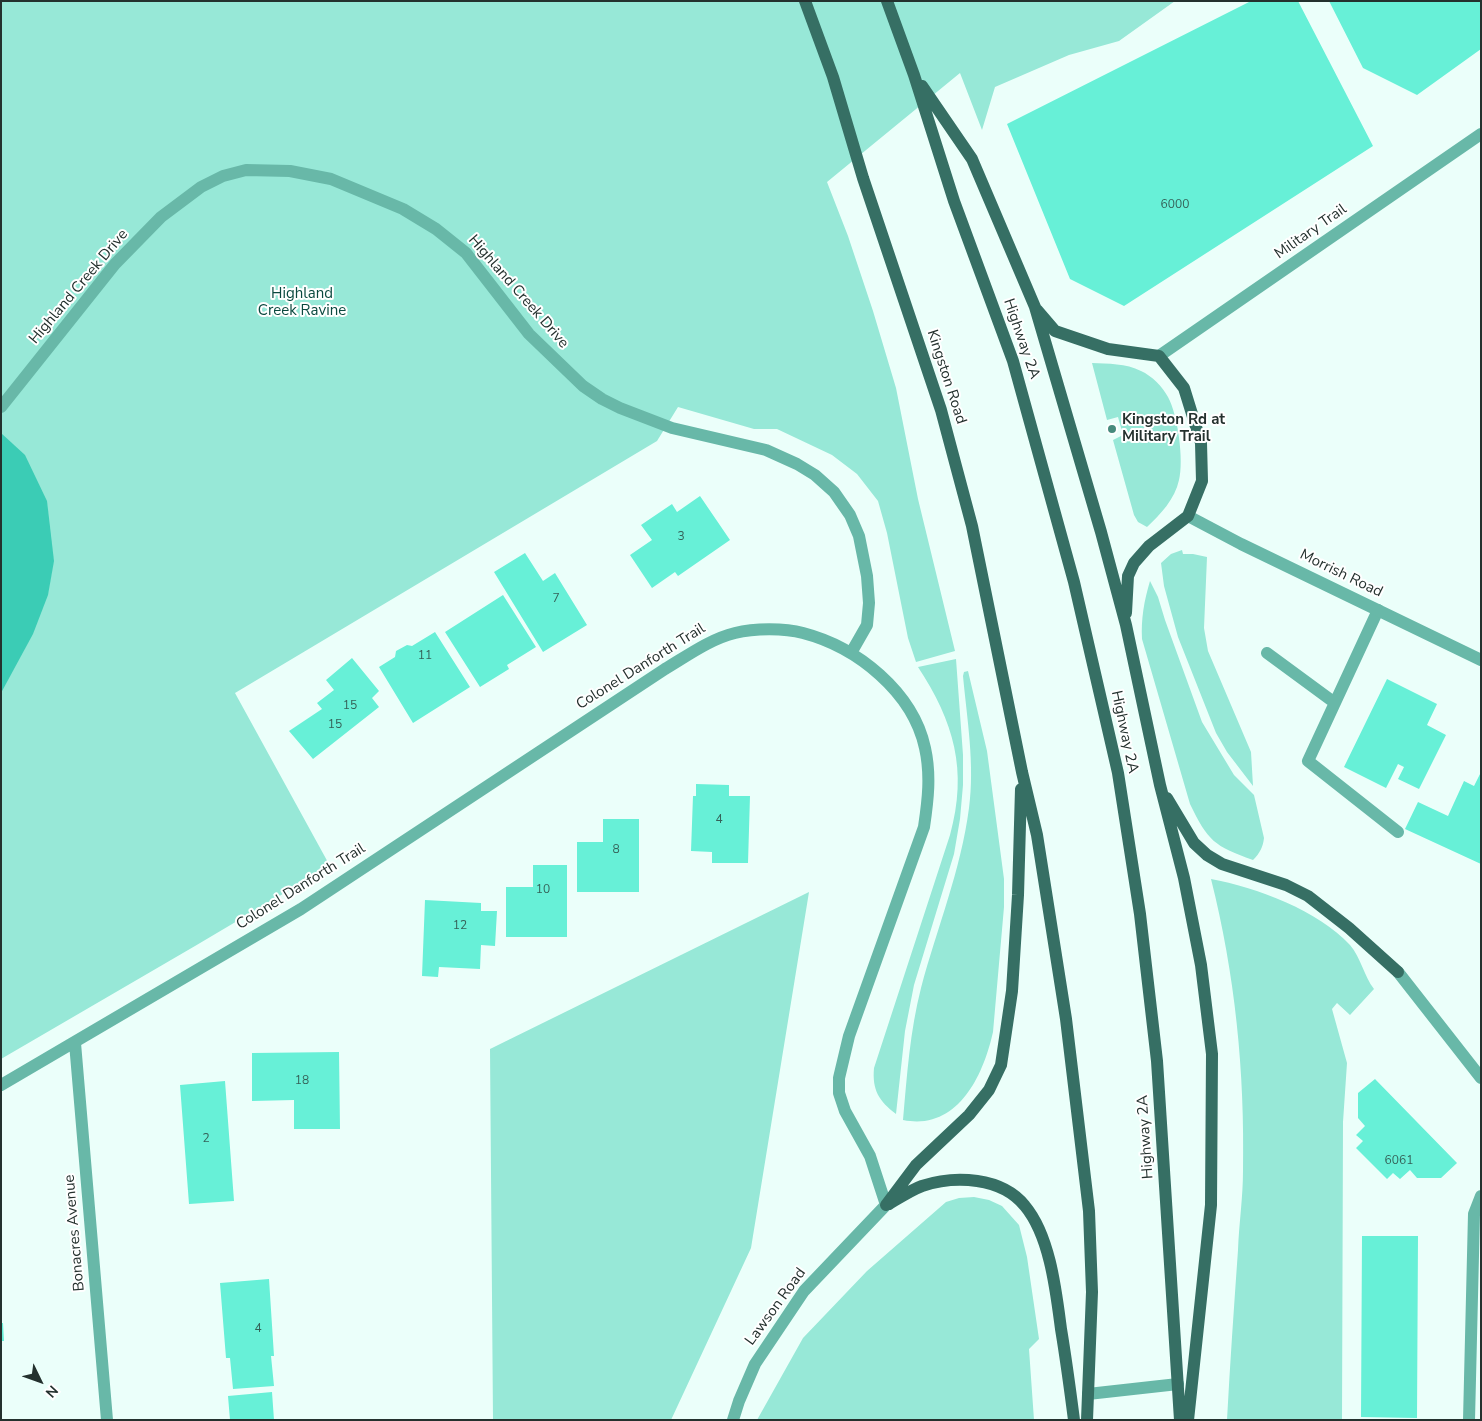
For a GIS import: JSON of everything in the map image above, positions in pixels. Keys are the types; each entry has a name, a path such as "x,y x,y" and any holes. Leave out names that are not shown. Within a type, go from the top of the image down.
{"main road":[{"name":"Kingston Road","path":"805,1 833,77 863,178 941,410 972,526 1022,772"},
{"path":"887,1 914,75 972,159 1035,307 1101,532 1126,625 1160,785 1184,878 1201,965 1212,1054 1211,1205 1188,1420"},
{"name":"Highway 2A","path":"914,75 954,200 1013,362 1074,582 1118,773 1140,914 1157,1061 1180,1420"},
{"path":"1035,307 1055,331 1108,349 1159,356 1184,388 1201,443 1202,481 1188,516 1149,546 1134,563 1128,576 1126,625"},
{"path":"886,1205 916,1165 969,1115 989,1090 1001,1065 1012,991 1018,894 1022,772"},
{"path":"1022,772 1037,835 1066,1019 1089,1211 1092,1292 1087,1420"},
{"path":"1160,785 1194,843 1207,855 1222,864 1286,885 1308,896 1349,928 1398,972"},
{"path":"886,1205 922,1186 950,1180 984,1181 1009,1192 1025,1205 1039,1227 1053,1275 1074,1420"}],"street":[{"name":"Military Trail","path":"1159,356 1481,134"},
{"name":"Highland Creek Drive","path":"1,407 115,264 161,217 201,187 223,176 246,170 290,171 331,179 403,209 436,229 459,247 529,334 582,386 602,400 672,428 766,450 797,464 815,475 834,492 850,515 859,536 867,576 869,603 867,625 851,653"},
{"name":"Morrish Road","path":"1188,516 1481,660"},
{"path":"1378,610 1308,761 1398,832"},
{"name":"Colonel Danforth Trail","path":"1,1085 301,909 665,669 716,639 736,633 757,630 802,632 831,642 851,653 888,683 917,724 925,746 929,769 929,794 924,827 849,1036 840,1078 839,1094 845,1111 870,1156 886,1205"},
{"path":"1266,653 1335,703"},
{"path":"1398,972 1481,1078"},
{"name":"Bonacres Avenue","path":"75,1043 107,1420"},
{"path":"1468,1420 1474,1214 1481,1196"},
{"name":"Lawson Road","path":"733,1420 738,1401 755,1364 804,1291 886,1205"},
{"path":"1088,1394 1178,1384"}],"green space":[{"name":"Highland Creek Ravine","path":"1,1 1175,1 1119,41 1069,55 995,87 982,130 960,73 827,182 848,236 896,388 918,499 955,651 916,662 908,638 887,533 878,501 857,474 832,455 777,429 754,429 678,407 657,441 235,693 330,866 1,1059"},
{"path":"1092,363 1123,365 1145,373 1160,385 1172,405 1180,450 1179,480 1171,500 1147,527 1138,522 1134,515 1113,440 1123,435 1118,417 1107,420"},
{"path":"1182,550 1183,554 1207,557 1204,628 1208,651 1251,752 1253,786 1227,752 1216,733 1178,637 1164,586 1161,563 1171,554"},
{"path":"1150,581 1158,597 1202,722 1234,775 1254,795 1264,838 1261,850 1253,860 1229,851 1214,841 1202,826 1190,804 1142,639 1143,610"},
{"path":"956,659 963,755 960,819 954,854 914,985 905,1031 896,1114 881,1100 878,1094 874,1083 874,1068 950,835 958,789 954,747 949,727 941,707 918,667"},
{"path":"968,671 987,751 1004,879 1004,907 993,1032 982,1066 974,1083 953,1109 938,1117 922,1121 903,1120 909,1053 917,1004 955,876 969,808 971,759 963,676 964,672"},
{"path":"1211,879 1267,894 1322,921 1350,945 1374,989 1350,1015 1337,1003 1332,1009 1347,1063 1343,1122 1342,1420 1227,1420 1243,1181 1242,1097 1237,1024 1232,987"},
{"path":"809,892 751,1248 671,1420 493,1420 490,1049"},
{"path":"974,1197 989,1200 1002,1206 1019,1225 1027,1257 1039,1339 1029,1349 1034,1420 757,1420 803,1338 867,1271 946,1202 959,1198"}],"shaded area":[{"path":"1,433 25,455 47,501 54,561 48,595 33,634 1,693"}],"building":[{"path":"1251,1 1298,1 1373,146 1124,306 1070,279 1007,124"},
{"path":"1329,1 1481,1 1481,49 1417,95 1363,68"},
{"path":"700,496 730,540 678,576 675,572 652,588 630,555 652,540 641,525 672,504 677,512"},
{"path":"525,553 543,581 555,573 587,625 543,652 494,572"},
{"path":"503,595 536,647 507,665 509,669 480,687 445,632"},
{"path":"435,632 470,687 413,723 379,667 395,657 396,651 407,645 412,646"},
{"path":"352,658 379,691 372,698 379,707 313,759 289,731 322,709 317,703 334,690 326,680"},
{"path":"1387,679 1437,704 1427,725 1446,735 1419,789 1398,779 1404,767 1398,764 1386,788 1344,767"},
{"path":"1481,772 1481,864 1405,829 1418,802 1448,816 1464,781 1474,786"},
{"path":"696,784 729,785 729,796 750,796 748,863 712,863 712,852 691,851 693,796 696,796"},
{"path":"603,819 639,819 639,892 577,892 577,842 603,842"},
{"path":"533,865 567,865 567,937 506,937 506,887 533,887"},
{"path":"425,900 481,903 481,911 497,911 495,946 481,945 480,969 439,967 438,977 422,976"},
{"path":"339,1052 340,1129 294,1129 294,1100 252,1101 252,1053"},
{"path":"1375,1079 1457,1163 1441,1178 1417,1178 1410,1170 1400,1179 1393,1173 1387,1179 1356,1148 1363,1141 1356,1135 1365,1126 1358,1118 1358,1093"},
{"path":"225,1081 234,1201 189,1204 180,1085"},
{"path":"1362,1236 1418,1236 1417,1418 1361,1417"},
{"path":"269,1279 274,1356 271,1356 274,1386 233,1389 230,1358 226,1358 220,1283"},
{"path":"1,1323 3,1323 4,1341 1,1341"},
{"path":"272,1392 274,1420 230,1420 228,1396"}],"place":[{"name":"Kingston Rd at Military Trail","path":"1112,429"}]}
